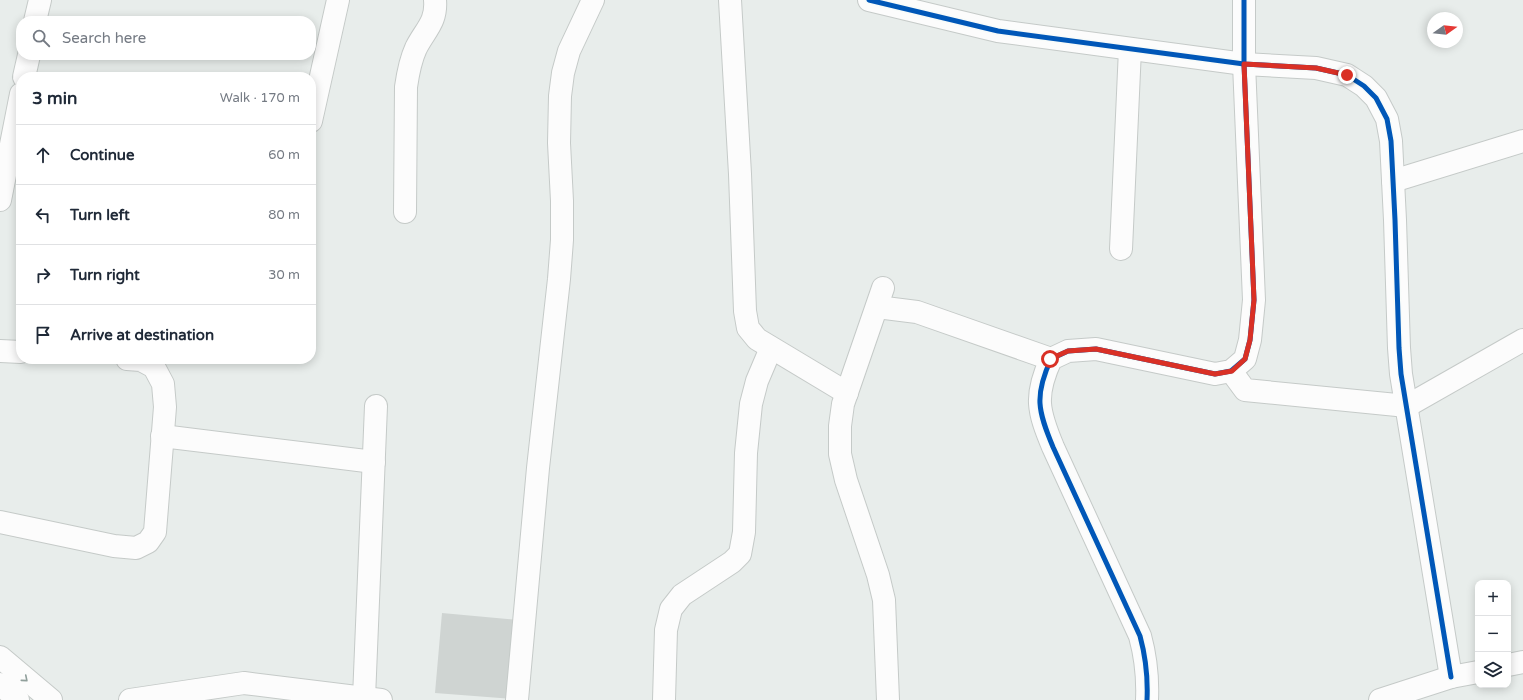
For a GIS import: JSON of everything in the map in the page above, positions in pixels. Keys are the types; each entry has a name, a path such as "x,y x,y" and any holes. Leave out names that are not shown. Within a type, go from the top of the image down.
{"street":[{"path":"36,16 40,0"},
{"path":"316,99 338,0"},
{"path":"405,212 406,88 408,69 417,47 432,24 436,8 435,0"},
{"path":"517,700 538,468 561,248 562,224 559,143 560,96 563,73 569,51 593,0"},
{"path":"730,0 740,174 745,311 748,328 757,339 847,393"},
{"path":"869,0 998,31 1244,64 1316,68 1347,75 1364,86 1376,98 1387,119 1391,141 1399,348 1451,677"},
{"path":"1146,700 1148,681 1146,656 1140,636 1042,420 1039,398 1044,375 1051,359 1068,351 1096,349 1215,374 1232,371 1245,359 1250,340 1254,300 1244,64 1244,0"},
{"path":"1122,249 1130,49"},
{"path":"25,72 28,60"},
{"path":"0,200 16,137"},
{"path":"1393,181 1523,141"},
{"path":"888,700 884,600 878,575 846,480 840,454 840,426 843,404 880,297 917,312 1051,359"},
{"path":"1232,371 1245,390 1407,406 1523,340"},
{"path":"664,700 666,630 671,610 682,595 732,562 740,554 744,532 746,453 751,404 757,381 771,348"},
{"path":"0,351 16,352"},
{"path":"0,522 114,546 136,548 148,542 155,532 165,407 163,384 154,367 148,364"},
{"path":"130,700 244,683 373,699 374,462 376,406"},
{"path":"162,436 374,462"},
{"path":"0,657 51,700"},
{"path":"1511,664 1523,662"},
{"path":"1380,700 1451,677 1475,673"},
{"path":"0,684 18,700"}],"building":[{"path":"442,613 518,620 512,699 435,693"}],"cycle path":[{"path":"869,0 998,31 1244,64 1316,68 1347,75 1364,86 1376,98 1387,119 1391,141 1401,374 1451,677"},
{"path":"1147,700 1146,668 1140,636 1053,447 1041,413 1040,394 1042,383 1051,359 1068,351 1096,349 1215,374 1231,371 1245,359 1250,340 1254,300 1244,64 1244,0"}],"route":[{"path":"1050,359 1068,351 1096,349 1215,374 1232,371 1245,359 1250,340 1254,300 1254,271 1244,64 1316,68 1347,75"}]}
